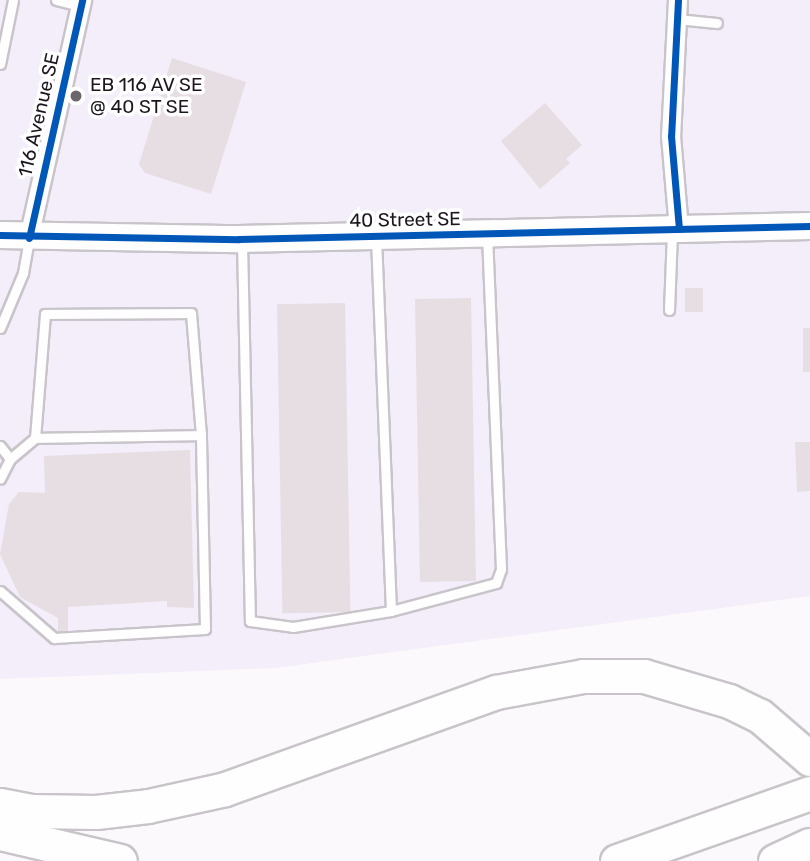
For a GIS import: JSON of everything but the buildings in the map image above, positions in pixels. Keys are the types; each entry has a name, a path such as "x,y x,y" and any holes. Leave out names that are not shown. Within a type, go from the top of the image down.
{"highway":[{"path":"0,805 32,811 96,813 148,806 225,789 496,692 583,676 644,676 729,701 778,730 810,759"},
{"path":"617,861 810,793"},
{"path":"0,833 120,861"},
{"path":"775,861 810,845"}],"street":[{"path":"676,229 671,136 677,0"},
{"name":"116 Avenue SE","path":"29,238 81,3"},
{"name":"40 Street SE","path":"0,235 29,238 242,239 810,226"}],"lane":[{"path":"0,64 13,0"},
{"path":"56,0 81,3"},
{"path":"675,19 717,23"},
{"path":"669,310 676,229"},
{"path":"242,239 250,621 293,627 391,611 496,583 501,569 487,234"},
{"path":"376,236 391,611"},
{"path":"0,328 23,273 29,238"},
{"path":"0,591 54,638 205,629 201,435 191,313 45,314 35,438"},
{"path":"0,480 10,459 35,438 201,435"},
{"path":"0,446 10,459"}],"shaded area":[{"path":"0,0 810,0 810,596 275,668 0,679"}],"cycle path":[{"path":"29,238 82,0"},
{"path":"678,0 671,136 679,229"},
{"path":"0,235 239,239 810,226"}],"place":[{"name":"EB 116 AV SE @ 40 ST SE","path":"76,96"}]}
